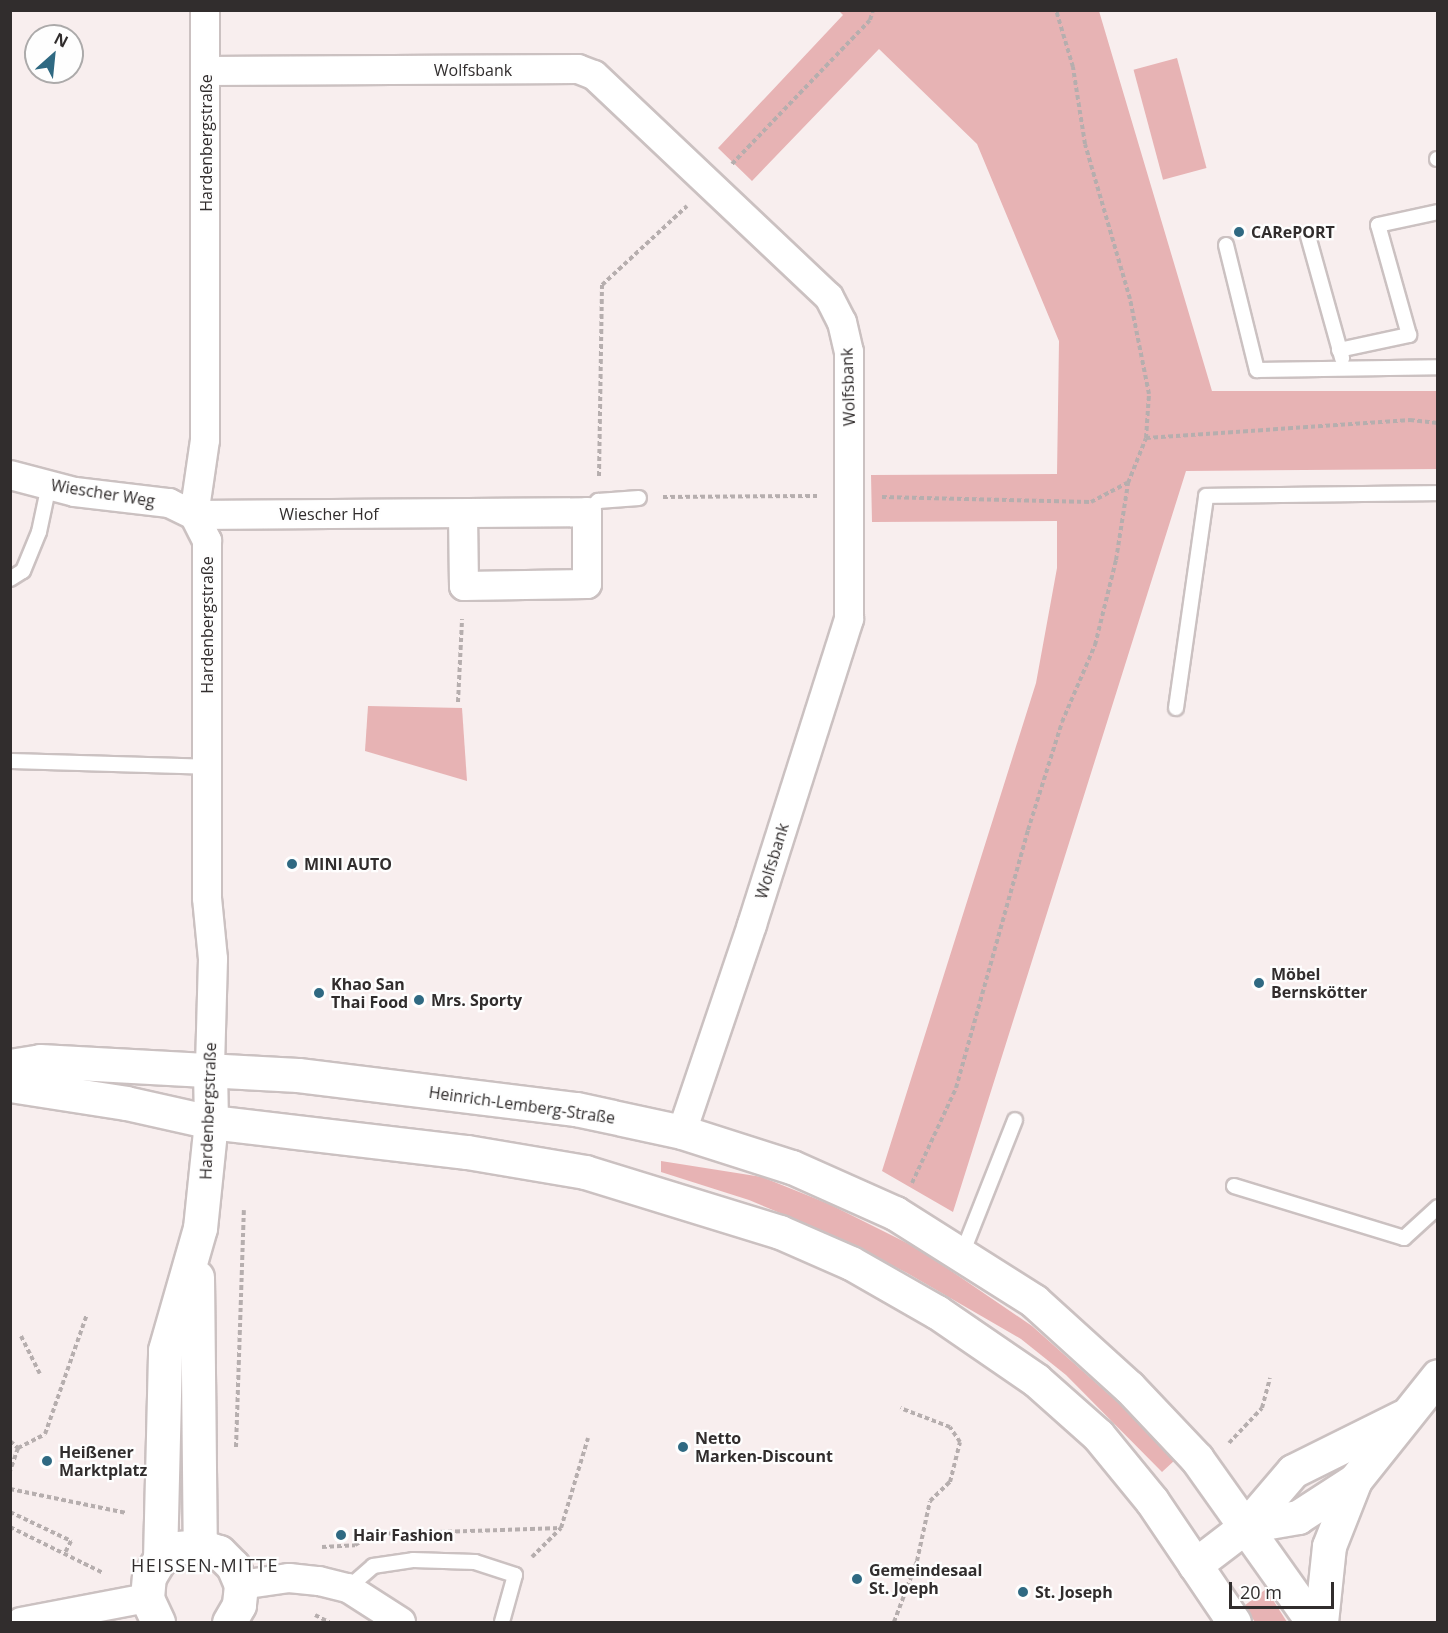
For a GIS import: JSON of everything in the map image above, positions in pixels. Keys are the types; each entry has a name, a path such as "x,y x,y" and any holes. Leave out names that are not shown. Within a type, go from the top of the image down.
{"street":[{"name":"Hardenbergstraße","path":"200,1546 196,1242 211,1122 213,959 207,898 207,541 194,515 205,440 205,10"},
{"name":"Wolfsbank","path":"206,71 578,69 607,84 712,183 830,297 842,322 849,352 849,619 752,925 682,1132"},
{"name":"Wiescher Weg","path":"10,475 49,485 169,503 194,515"},
{"name":"Wiescher Hof","path":"194,515 463,514 592,507"},
{"path":"463,514 464,586 588,584 592,507"},
{"name":"Heinrich-Lemberg-Straße","path":"10,1066 40,1061 298,1075 576,1109 682,1132 792,1167 895,1213 1034,1301 1129,1387 1197,1459 1313,1623"},
{"path":"10,1085 126,1103 211,1122 467,1152 585,1172 780,1232 852,1263 937,1312 1036,1380 1098,1435 1152,1501 1234,1623"},
{"name":"Hardenbergstraße","path":"160,1559 165,1350 196,1242"},
{"path":"1321,1623 1329,1546 1354,1480 1437,1376"},
{"path":"1196,1565 1246,1526 1293,1471 1402,1417"},
{"path":"1246,1526 1298,1517 1354,1480"},
{"path":"21,1623 153,1610 149,1577 160,1559 178,1548 200,1546 219,1552 233,1566 241,1585 239,1605 229,1623"},
{"path":"241,1585 289,1578 348,1588 401,1623"}],"lane":[{"path":"1339,350 1409,335 1378,225 1437,212"},
{"path":"1308,236 1344,369"},
{"path":"1226,244 1257,370 1437,367"},
{"path":"10,579 23,571 39,532 49,485"},
{"path":"1176,708 1206,496 1437,493"},
{"path":"592,507 639,498"},
{"path":"10,761 208,767"},
{"path":"962,1254 1015,1120"},
{"path":"1234,1186 1404,1238 1437,1207"},
{"path":"348,1588 373,1566 413,1560 475,1562 514,1575 502,1623"}],"path":[{"path":"592,507 602,285 712,183 862,28 873,10"},
{"path":"895,1213 956,1088 1028,830 1062,722 1095,645 1116,560 1128,483 1146,438 1149,394 1132,310 1085,144 1073,67 1056,10"},
{"path":"1146,438 1410,420 1437,423"},
{"path":"639,498 849,496 1091,502 1128,483"},
{"path":"458,702 464,586"},
{"path":"236,1453 243,1210"},
{"path":"10,1471 18,1448 45,1434 87,1314"},
{"path":"21,1335 40,1374"},
{"path":"1239,1433 1262,1408 1270,1378"},
{"path":"894,1623 917,1561 930,1501 950,1482 960,1442 951,1427 900,1408"},
{"path":"514,1575 561,1528 588,1438"},
{"path":"10,1441 18,1448"},
{"path":"10,1489 135,1514"},
{"path":"10,1512 71,1541 65,1553 10,1527"},
{"path":"311,1547 355,1545 381,1534 561,1528"}],"shaded area":[{"path":"839,11 1099,11 1212,391 1437,391 1437,469 1186,471 953,1212 882,1171 1036,683 1057,568 1057,521 872,522 871,475 1057,474 1059,341 977,144 879,49 752,181 718,148 843,15"},
{"path":"1177,58 1207,168 1163,180 1134,70"},
{"path":"368,706 462,708 467,781 365,751"},
{"path":"661,1161 762,1177 829,1204 919,1249 1032,1326 1122,1406 1175,1460 1162,1472 1066,1375 1021,1339 907,1273 823,1231 749,1200 661,1172"},
{"path":"1266,1589 1287,1622 1255,1622 1244,1606"}],"place":[{"name":"CARePORT","path":"1239,232"},
{"name":"MINI AUTO","path":"292,864"},
{"name":"Möbel Bernskötter","path":"1259,983"},
{"name":"Khao San Thai Food","path":"319,993"},
{"name":"Mrs. Sporty","path":"419,1000"},
{"name":"Netto Marken-Discount","path":"683,1447"},
{"name":"Heißener Marktplatz","path":"47,1461"},
{"name":"Hair Fashion","path":"341,1535"},
{"name":"Gemeindesaal St. Joeph","path":"857,1579"},
{"name":"St. Joseph","path":"1023,1592"}],"district":[{"name":"HEISSEN-MITTE","path":"205,1565"}]}
